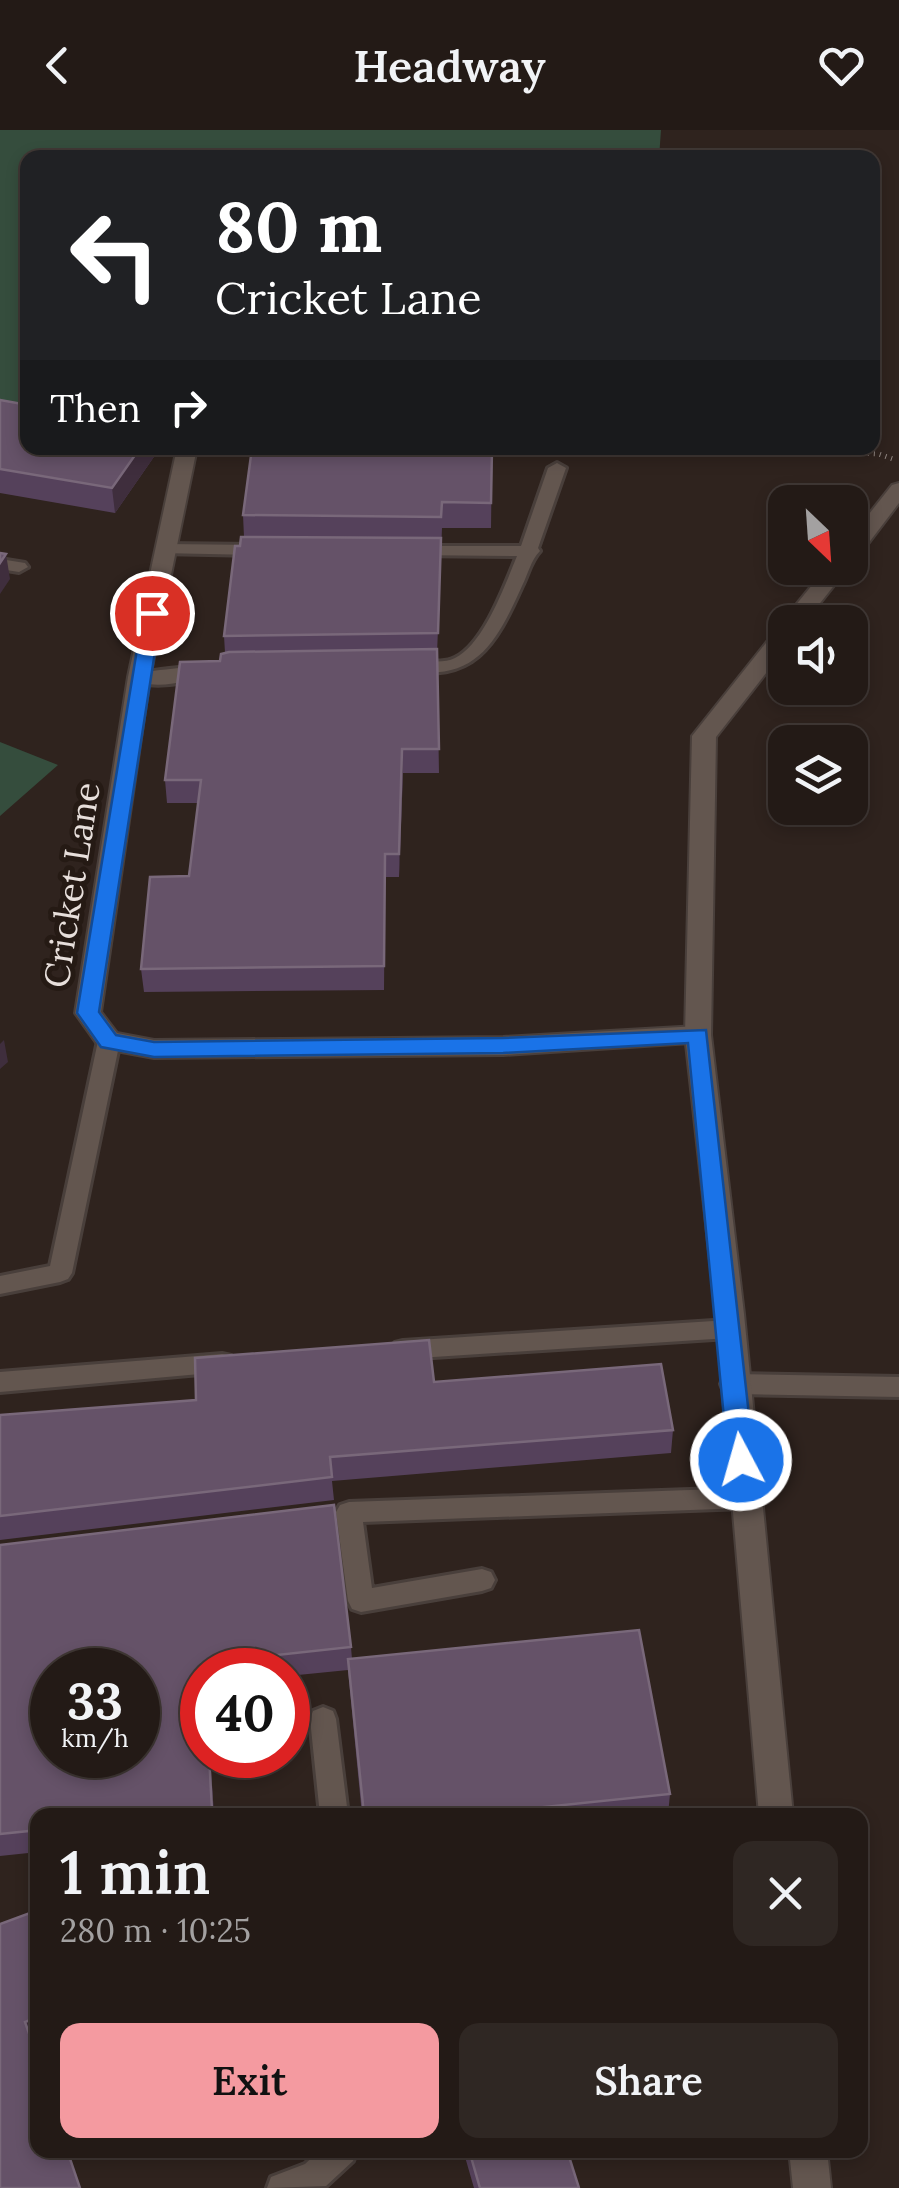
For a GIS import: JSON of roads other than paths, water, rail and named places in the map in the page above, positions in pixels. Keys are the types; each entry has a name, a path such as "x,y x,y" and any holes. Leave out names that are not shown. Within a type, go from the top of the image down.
{"street":[{"name":"Cricket Lane","path":"109,1041 88,1013 139,677 185,455"},
{"path":"868,529 899,489"},
{"path":"808,605 824,585"},
{"path":"768,655 704,736 698,1035 775,1808"},
{"path":"109,1041 154,1050 503,1046 698,1035"},
{"path":"809,2158 812,2188"}],"lane":[{"path":"383,665 459,664 476,652 531,551 557,468"},
{"path":"166,549 281,550"},
{"path":"396,550 531,551"},
{"path":"139,677 170,678 230,666"},
{"path":"0,1285 60,1273 109,1041"},
{"path":"380,1352 729,1329"},
{"path":"0,1382 245,1361"},
{"path":"734,1384 899,1387"},
{"path":"482,1580 361,1601 339,1513 745,1498"},
{"path":"322,1718 333,1808"},
{"path":"282,2188 315,2174 333,2158"}]}
